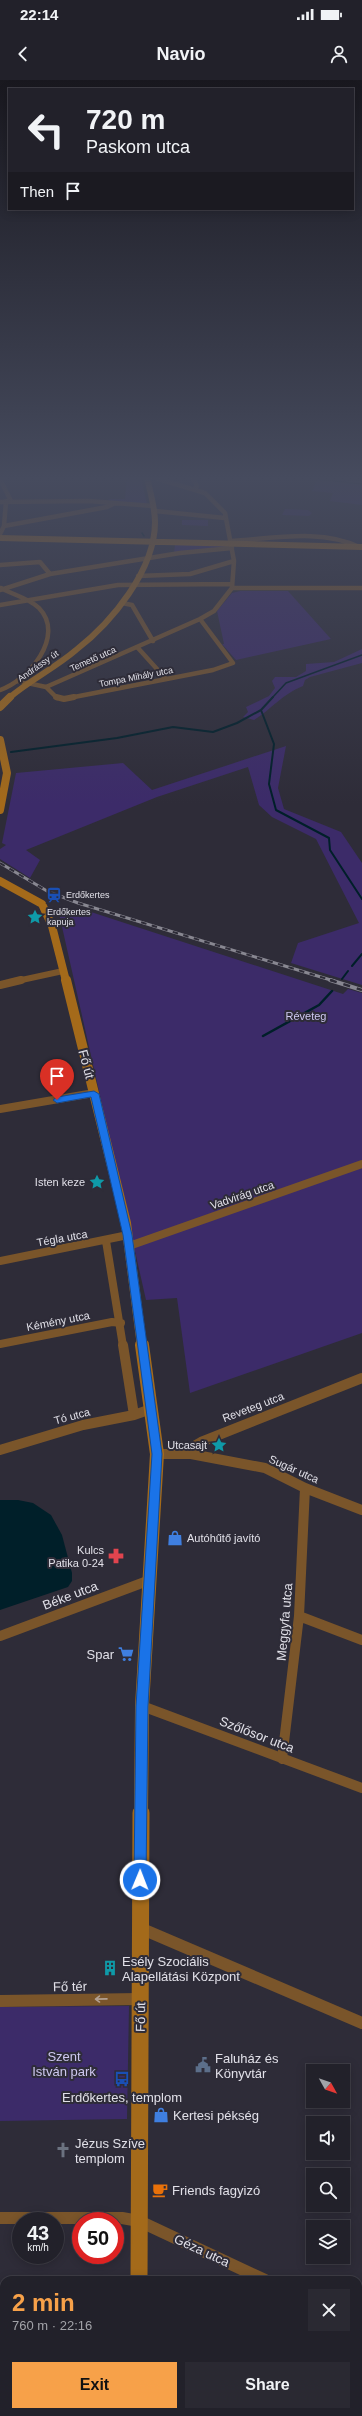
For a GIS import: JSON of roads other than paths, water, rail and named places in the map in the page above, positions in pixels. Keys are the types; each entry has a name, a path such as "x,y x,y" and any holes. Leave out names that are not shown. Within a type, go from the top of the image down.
{"main road":[{"name":"Andrássy út","path":"0,707 66,659 96,634 122,603 132,586"},
{"path":"0,740 7,773 0,810"},
{"name":"Fő út","path":"0,880 42,904 52,926 128,1235 157,1454 142,1706 139,1928 139,2276"}],"street":[{"path":"1,589 11,586"},
{"path":"0,605 26,599 111,586"},
{"name":"Temető utca","path":"18,681 29,685 46,687 138,648 214,611 232,586"},
{"path":"233,586 362,588"},
{"path":"0,690 18,681 43,651 48,640 49,626 46,616 40,608 26,599 1,589"},
{"path":"122,603 132,605 145,630 153,641"},
{"name":"Tompa Mihály utca","path":"46,687 57,698 64,700 166,679 233,663 200,619"},
{"path":"138,648 166,679"},
{"path":"0,985 63,971"},
{"path":"0,1109 94,1094"},
{"name":"Vadvirág utca","path":"129,1246 362,1164"},
{"name":"Tégla utca","path":"0,1261 106,1242 128,1235"},
{"path":"106,1242 121,1323 134,1415"},
{"name":"Kémény utca","path":"0,1344 112,1322 121,1323"},
{"name":"Reveteg utca","path":"191,1454 194,1446 201,1442 362,1378"},
{"name":"Tó utca","path":"0,1450 83,1425 134,1415 151,1409"},
{"path":"157,1454 191,1454"},
{"name":"Sugár utca","path":"191,1454 265,1468 305,1488 362,1510"},
{"name":"Meggyfa utca","path":"282,1759 299,1616 305,1488"},
{"name":"Béke utca","path":"0,1636 150,1580"},
{"path":"299,1616 362,1640"},
{"name":"Szőlősor utca","path":"142,1706 362,1788"},
{"path":"139,1928 362,2023"},
{"name":"Fő tér","path":"0,2001 140,1999"},
{"name":"Géza utca","path":"0,2218 122,2218 139,2221 256,2276"}],"water":[{"path":"0,1500 18,1500 33,1503 51,1515 62,1535 72,1573 72,1581 68,1587 0,1610"}],"waterway":[{"path":"272,698 286,683 362,655"},
{"path":"261,710 273,697"},
{"path":"11,752 117,738 173,727 213,732 237,723 261,710"},
{"path":"261,710 274,744 269,784 276,810 329,838 330,850 362,899"},
{"path":"352,966 362,954"},
{"path":"342,979 348,971"},
{"path":"263,1036 319,1005 332,991"}],"railway":[{"path":"0,863 47,891 78,903 334,981"},
{"path":"330,980 362,990"}],"place":[{"name":"Erdőkertes","path":"54,895"},
{"name":"Erdőkertes kapuja","path":"35,917"},
{"name":"Isten keze","path":"97,1182"},
{"name":"Utcasajt","path":"219,1445"},
{"name":"Autóhűtő javító","path":"175,1538"},
{"name":"Kulcs Patika 0-24","path":"116,1556"},
{"name":"Spar","path":"126,1654"},
{"name":"Esély Szociális Alapellátási Központ","path":"110,1968"},
{"name":"Faluház és Könyvtár","path":"203,2065"},
{"name":"Erdőkertes, templom","path":"122,2079"},
{"name":"Kertesi pékség","path":"161,2115"},
{"name":"Jézus Szíve templom","path":"63,2150"},
{"name":"Friends fagyizó","path":"160,2190"}],"park label":[{"name":"Réveteg","path":"306,1016"},
{"name":"Szent István park","path":"64,2064"}]}
